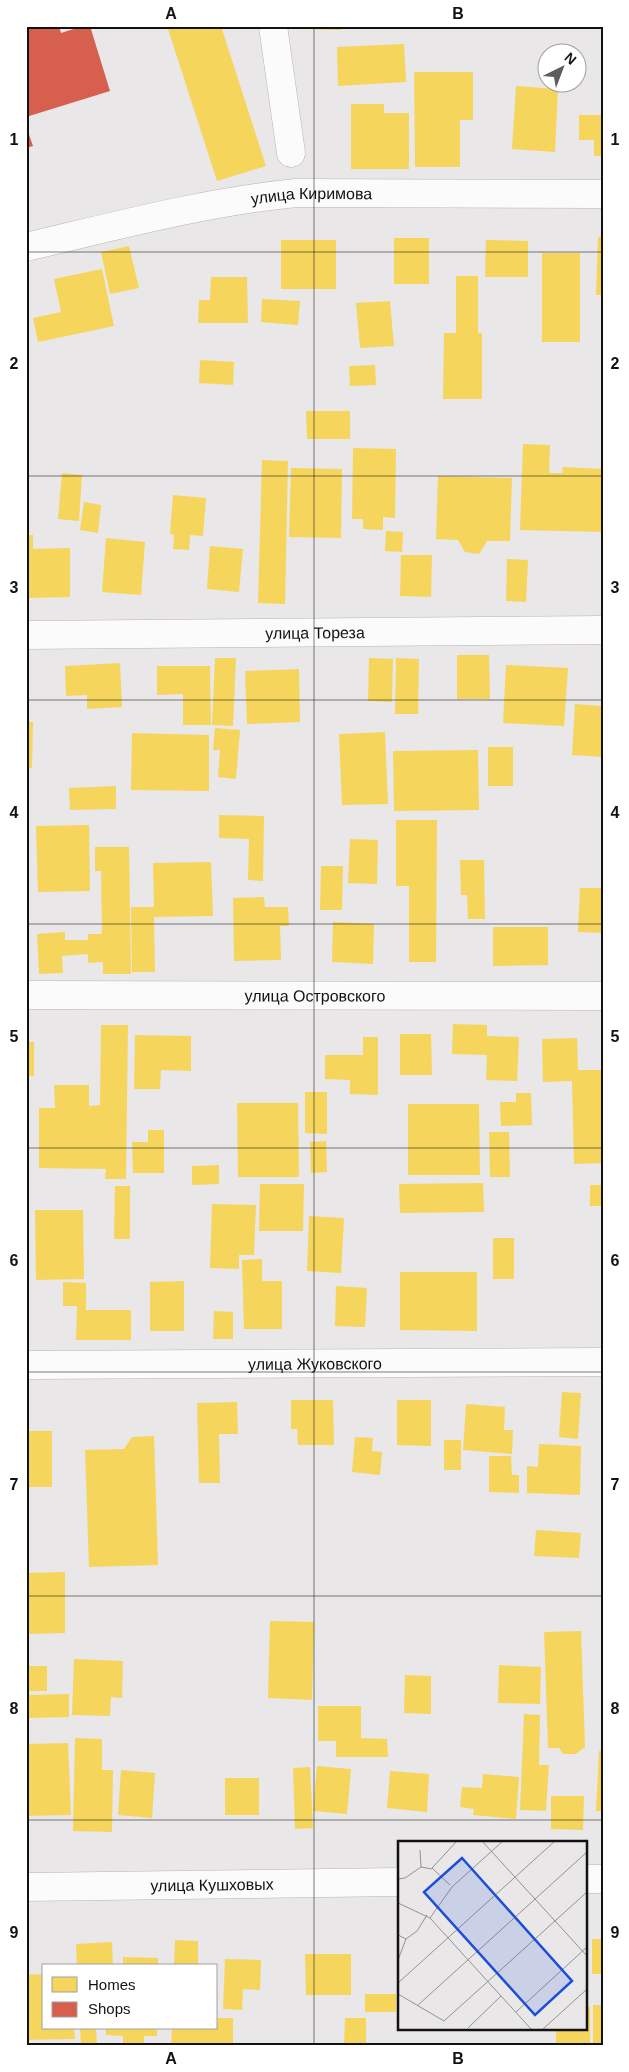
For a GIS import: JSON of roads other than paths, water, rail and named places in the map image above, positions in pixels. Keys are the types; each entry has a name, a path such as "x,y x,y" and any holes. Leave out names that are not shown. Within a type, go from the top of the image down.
{"street":[{"path":"273,26 291,153"},
{"name":"улица Киримова","path":"26,247 200,207 288,194 603,194"},
{"name":"улица Тореза","path":"26,635 603,630"},
{"name":"улица Островского","path":"26,995 603,996"},
{"name":"улица Жуковского","path":"26,1365 603,1362"},
{"path":"586,1879 603,1879"},
{"name":"улица Кушховых","path":"26,1886 398,1882"}]}
